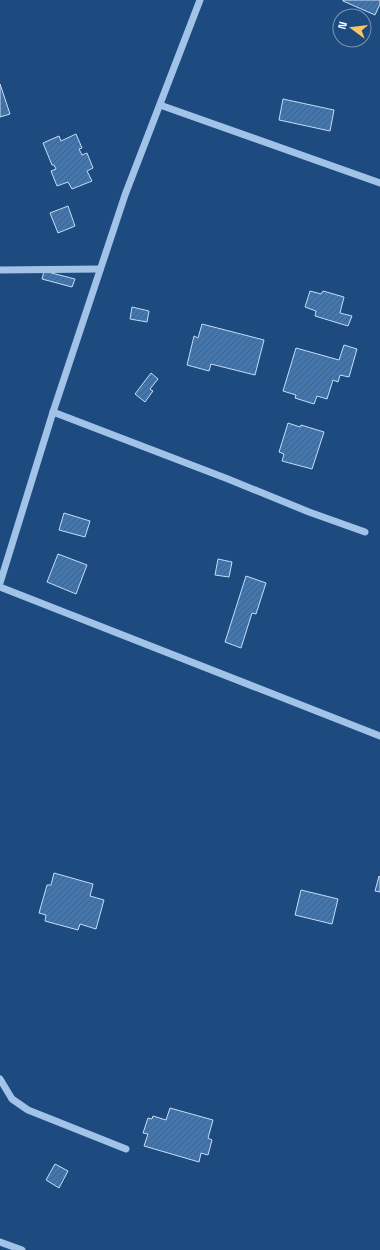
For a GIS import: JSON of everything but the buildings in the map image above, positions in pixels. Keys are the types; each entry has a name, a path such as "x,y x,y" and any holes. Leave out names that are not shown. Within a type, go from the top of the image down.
{"street":[{"path":"0,583 53,412 125,195 200,0"},
{"path":"160,105 380,183"},
{"path":"0,270 100,269"},
{"path":"53,412 228,479 309,512 365,532"},
{"path":"0,587 380,736"},
{"path":"0,1079 12,1099 28,1110 126,1149"},
{"path":"0,1242 22,1250"}]}
